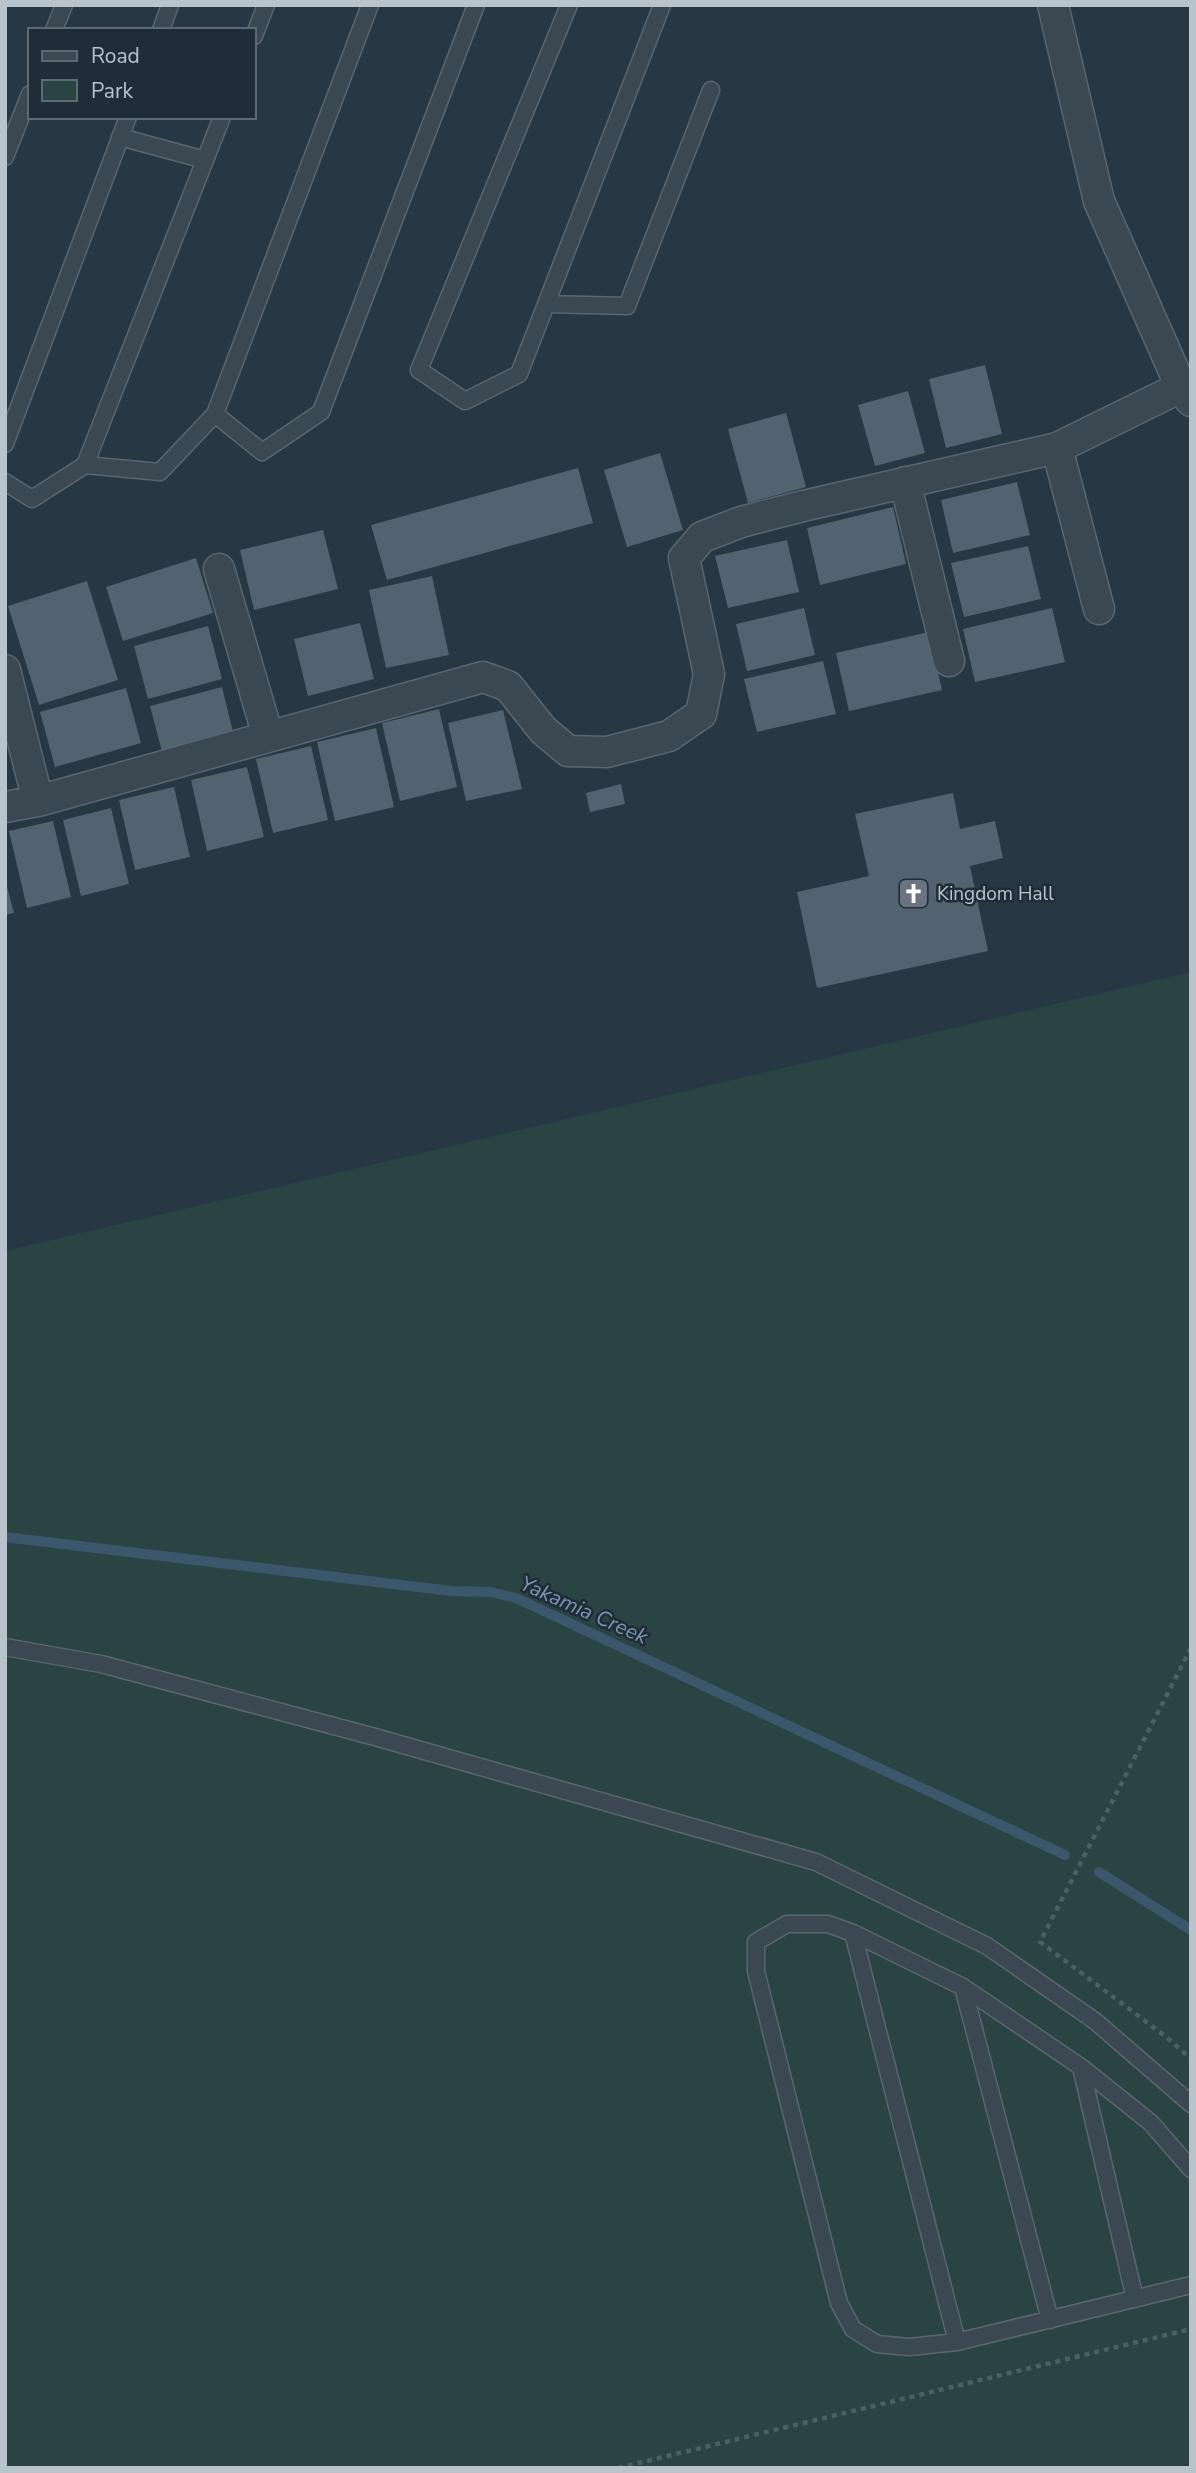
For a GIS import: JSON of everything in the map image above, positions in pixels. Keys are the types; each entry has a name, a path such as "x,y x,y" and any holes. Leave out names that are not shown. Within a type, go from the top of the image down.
{"street":[{"path":"5,807 38,801 483,677 508,685 544,730 568,751 607,752 669,736 701,714 709,674 684,558 702,537 778,512 1057,448 1186,394 1099,201 1053,5"},
{"path":"1057,448 1099,610"},
{"path":"905,482 949,661"},
{"path":"219,569 268,736"},
{"path":"5,670 38,801"}],"lane":[{"path":"55,28 64,5"},
{"path":"161,28 170,5"},
{"path":"256,31 266,5"},
{"path":"85,465 160,472 215,414 370,5"},
{"path":"215,414 262,452 321,412 477,5"},
{"path":"569,5 419,370 465,401 519,374 662,5"},
{"path":"546,304 627,306 711,90"},
{"path":"5,158 28,99"},
{"path":"5,444 127,119"},
{"path":"5,482 33,499 85,465 221,119"},
{"path":"120,137 205,160"},
{"path":"5,1647 101,1664 389,1741 816,1862 987,1946 1095,2021 1191,2104"},
{"path":"1191,2169 1152,2123 1081,2067 963,1987 853,1933 828,1924 787,1924 756,1942 756,1971 838,2303 853,2329 877,2344 909,2347 957,2342 1191,2285"},
{"path":"853,1933 957,2342"},
{"path":"963,1987 1050,2320"},
{"path":"1081,2067 1135,2299"}],"path":[{"path":"1040,1942 1191,1648"},
{"path":"618,2468 1191,2329"}],"green space":[{"path":"1191,972 1191,2468 5,2468 5,1251"}],"building":[{"path":"985,365 1002,434 946,448 929,379"},
{"path":"908,391 925,453 875,466 858,405"},
{"path":"786,413 806,487 748,503 728,429"},
{"path":"660,453 683,530 627,547 604,470"},
{"path":"578,468 593,523 387,580 371,525"},
{"path":"1017,482 1030,535 953,553 941,500"},
{"path":"893,507 906,564 820,585 807,528"},
{"path":"323,530 338,589 254,610 240,550"},
{"path":"787,540 799,592 728,608 715,556"},
{"path":"1028,546 1041,599 964,617 951,563"},
{"path":"196,558 213,613 123,641 106,587"},
{"path":"432,576 449,655 386,668 369,590"},
{"path":"87,581 118,680 39,705 8,606"},
{"path":"804,608 815,655 747,671 736,624"},
{"path":"1052,608 1065,662 975,682 963,629"},
{"path":"360,623 374,679 308,696 294,639"},
{"path":"208,626 222,679 148,699 134,646"},
{"path":"929,632 942,690 849,711 836,653"},
{"path":"823,661 836,714 757,732 744,679"},
{"path":"222,687 236,744 165,763 150,706"},
{"path":"126,688 141,743 55,767 40,712"},
{"path":"439,709 457,787 400,801 382,723"},
{"path":"503,710 522,789 466,801 448,723"},
{"path":"376,728 394,807 335,821 317,742"},
{"path":"311,746 328,820 273,833 256,759"},
{"path":"247,767 264,837 207,851 191,780"},
{"path":"621,784 625,804 590,812 586,793"},
{"path":"174,787 190,857 135,870 119,800"},
{"path":"953,793 960,829 995,821 1003,858 970,866 988,951 817,988 797,892 869,876 855,814"},
{"path":"111,808 129,884 81,896 63,820"},
{"path":"53,821 71,897 27,908 9,831"},
{"path":"5,879 14,913 5,915"}],"waterway":[{"name":"Yakamia Creek","path":"5,1537 451,1591 491,1592 516,1598 1065,1855"},
{"name":"Yakamia Creek","path":"1099,1872 1191,1930"}],"place":[{"name":"Kingdom Hall","path":"914,894"}]}
